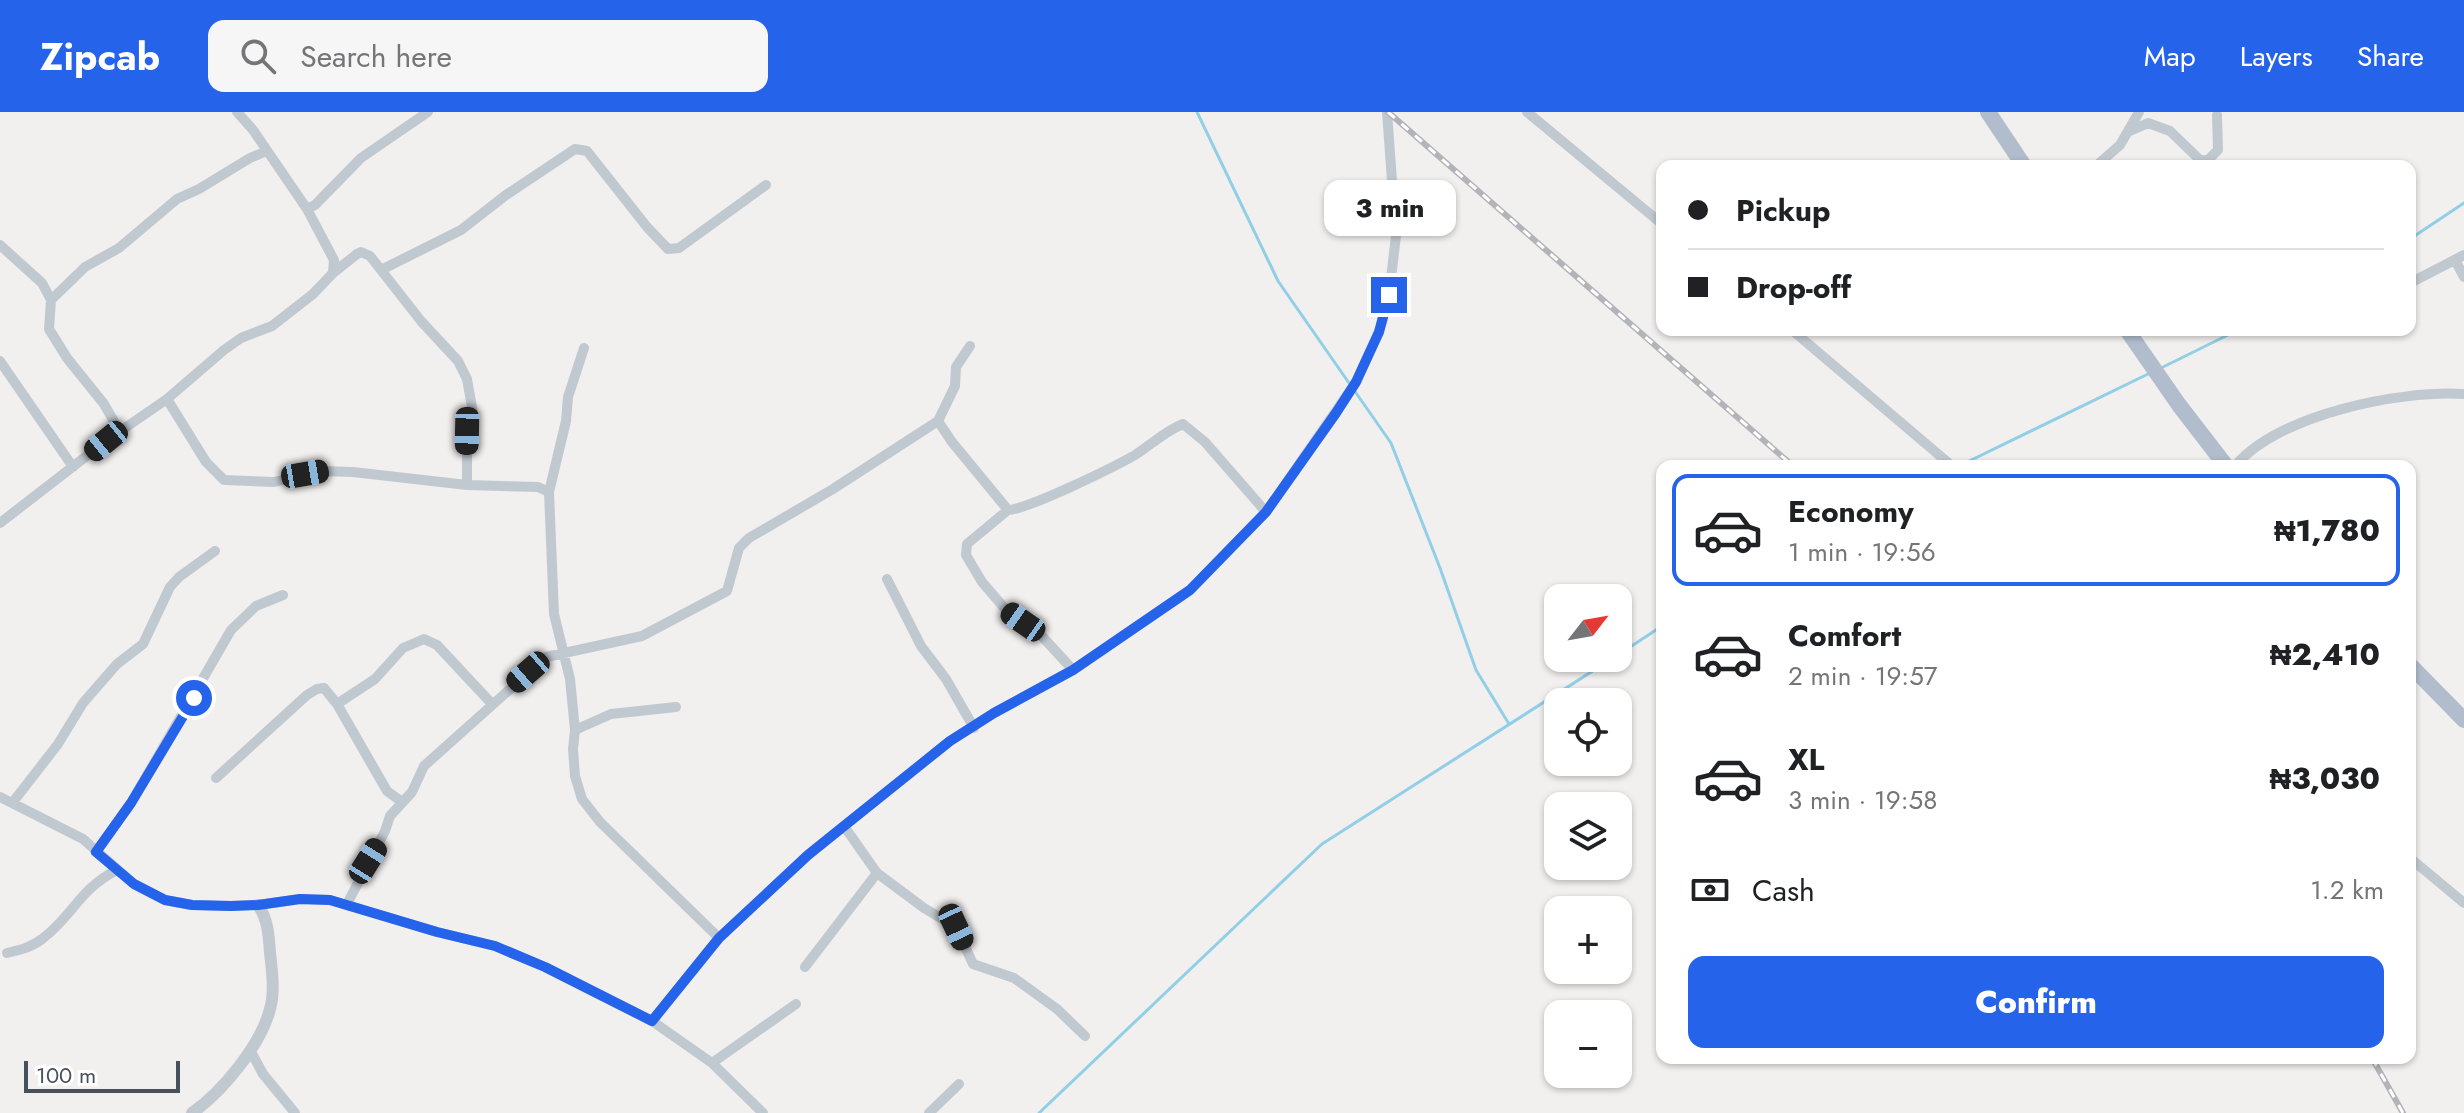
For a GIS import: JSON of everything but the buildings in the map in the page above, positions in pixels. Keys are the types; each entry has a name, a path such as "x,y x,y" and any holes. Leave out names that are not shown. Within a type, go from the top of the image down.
{"main road":[{"path":"1988,112 2020,160"},
{"path":"2131,336 2221,460"},
{"path":"2416,671 2464,720"}],"street":[{"path":"237,112 307,209 334,260 333,273"},
{"path":"307,209 315,205 361,158 428,112"},
{"path":"652,1021 719,938 808,855 950,741 1073,670 1190,590 1266,512 1356,382 1379,332 1389,295 1396,236 1387,112"},
{"path":"1527,112 1656,219"},
{"path":"2103,160 2130,131 2139,112"},
{"path":"2208,160 2218,150 2217,115"},
{"path":"2130,131 2148,123 2170,131 2203,160"},
{"path":"381,270 461,230 506,195 575,149 587,151 668,249 679,248 766,185"},
{"path":"51,300 85,267 119,248 177,199 267,151"},
{"path":"0,245 42,283 51,300 49,329 67,358 104,404 120,432"},
{"path":"0,523 167,399 224,350 241,338 272,326 290,313 348,259 361,252 370,256 421,321 458,361 467,379 473,413 467,431 467,485"},
{"path":"2416,280 2460,257 2464,277"},
{"path":"1799,336 1945,460"},
{"path":"347,904 390,816 412,792 424,766 492,704 546,657 642,636 727,591 739,548 749,538 833,489 938,421 955,386 956,367 970,346"},
{"path":"584,348 568,397 566,421 549,492 554,614 570,679 575,776 582,799 600,822 719,938"},
{"path":"0,361 73,467"},
{"path":"2240,460 2248,451 2298,423 2376,400 2464,394"},
{"path":"167,399 206,462 224,480 274,482 322,471 467,485 538,487 549,492"},
{"path":"938,421 1008,510"},
{"path":"1073,670 1039,633 1007,611 982,582 966,555 967,544 1008,510 1016,510 1046,498 1134,455 1172,428 1183,424 1205,442 1266,512"},
{"path":"13,802 58,744 83,703 117,664 143,644 170,587 215,551"},
{"path":"887,579 921,646 946,679 974,728"},
{"path":"96,852 131,803 231,630 256,606 283,595"},
{"path":"337,704 375,679 403,648 424,639 437,645 492,704"},
{"path":"216,778 273,725 317,689 324,688 337,704 387,791 402,802"},
{"path":"575,730 611,714 676,707"},
{"path":"0,797 83,839 134,884 165,900 192,905 330,900 495,946 545,967 652,1021 712,1063 763,1113"},
{"path":"844,826 877,873 956,927 973,964 1014,978 1057,1009 1085,1036"},
{"path":"2416,863 2464,903"},
{"path":"7,953 41,941 88,889 117,870"},
{"path":"805,967 877,873"},
{"path":"192,1113 217,1093 250,1050 270,1011 269,938 264,914 258,905"},
{"path":"712,1063 796,1004"},
{"path":"250,1050 263,1074 295,1113"},
{"path":"929,1113 959,1084"}],"waterway":[{"path":"1197,112 1278,281 1349,383"},
{"path":"2416,235 2464,203"},
{"path":"2159,369 2226,336"},
{"path":"1971,460 2148,374"},
{"path":"1354,390 1391,443 1476,670 1509,724"},
{"path":"1632,646 1656,630"},
{"path":"1039,1113 1322,844 1591,672"}],"railway":[{"path":"1388,112 1786,460"},
{"path":"2375,1064 2403,1113"}],"route":[{"path":"194,698 131,803 96,852 134,884 165,900 192,905 258,905 300,899 347,904 495,946 545,967 652,1021 719,938 808,855 950,741 1073,670 1190,590 1266,512 1336,413 1356,382 1379,332 1389,295"}]}
